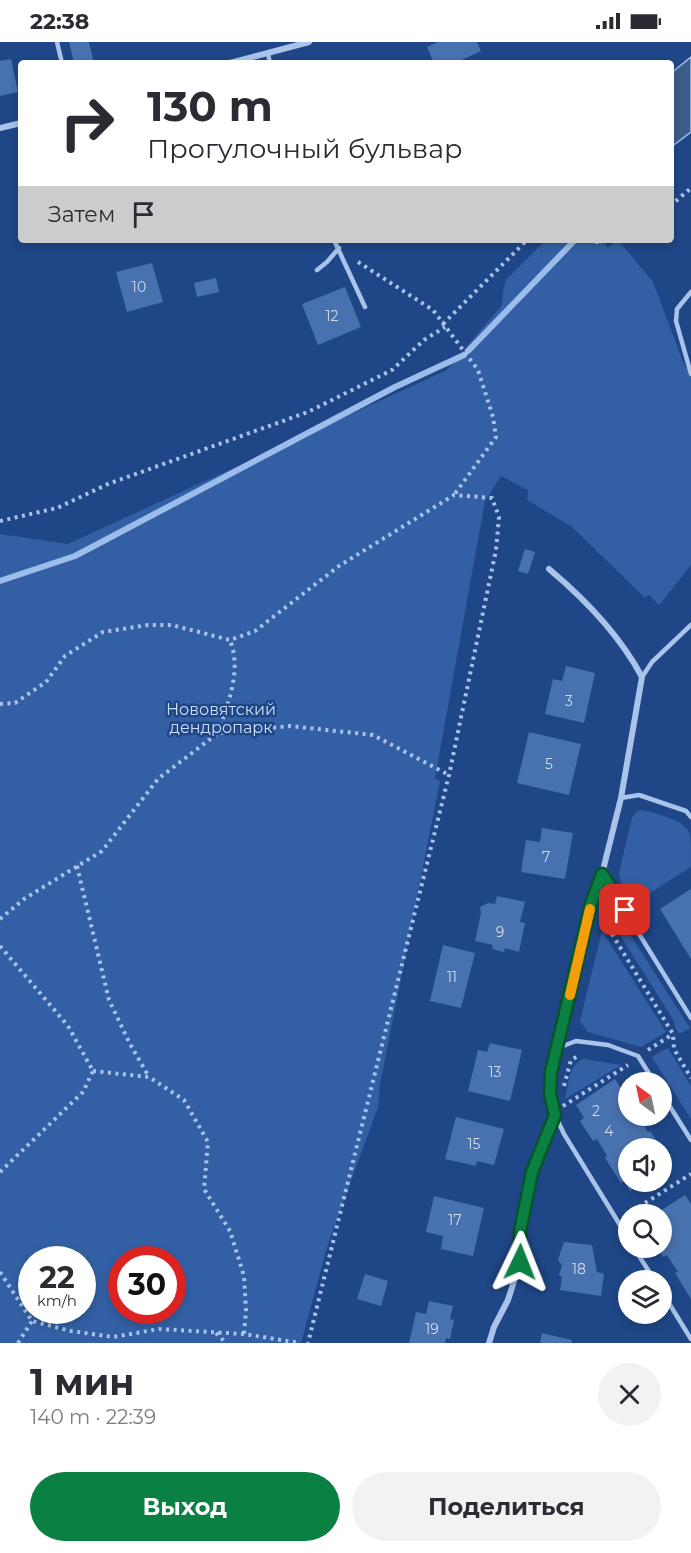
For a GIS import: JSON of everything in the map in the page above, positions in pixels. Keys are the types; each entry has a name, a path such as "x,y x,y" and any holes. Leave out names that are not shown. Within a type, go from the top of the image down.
{"street":[{"path":"243,60 309,42"},
{"path":"0,128 18,124"},
{"path":"489,1343 494,1327 508,1300 520,1262 520,1231 532,1172 555,1115 550,1094 551,1072 591,904 602,874 621,798 642,677 620,641 597,613 549,568"}],"lane":[{"path":"57,42 61,60"},
{"path":"268,54 269,60"},
{"path":"336,243 365,307"},
{"path":"317,270 339,248"},
{"path":"691,292 677,309 676,321 691,374"},
{"path":"642,677 652,662 691,625"},
{"path":"621,798 639,795 686,811 691,817"},
{"path":"602,874 691,1018"},
{"path":"558,1048 576,1041 608,1045 638,1056 648,1072"},
{"path":"672,1110 691,1140"},
{"path":"555,1115 564,1134 618,1221"},
{"path":"672,1308 691,1339"}],"path":[{"path":"674,203 691,188"},
{"path":"0,521 57,508 108,484 308,412 392,370 424,340 444,326 524,243"},
{"path":"0,704 15,703 46,682 65,656 103,632 172,624 230,640 255,631 339,566 454,495 496,437 493,417 478,370 433,310 339,248"},
{"path":"308,1343 449,775 496,550 499,518 492,498 454,495"},
{"path":"218,733 234,684 235,652 230,640"},
{"path":"0,919 24,899 102,851 158,779 218,733 290,726 373,735 449,775"},
{"path":"77,866 109,1000 130,1044 150,1077 184,1100 208,1142 204,1190 230,1231 244,1276 246,1311 244,1334"},
{"path":"612,934 673,1034 674,1049 691,1078"},
{"path":"0,946 68,1026 93,1071"},
{"path":"638,1056 673,1034"},
{"path":"563,1091 571,1060 586,1054"},
{"path":"560,1101 560,1108 631,1065 619,1060"},
{"path":"93,1071 150,1077"},
{"path":"0,1172 84,1092 93,1071"},
{"path":"643,1204 691,1174"},
{"path":"0,1272 18,1300"},
{"path":"18,1343 30,1324"},
{"path":"44,1324 71,1331 113,1337 159,1329 244,1334 300,1343"},
{"path":"215,1332 226,1343"}],"green space":[{"name":"Нововятский дендропарк","path":"543,243 604,243 608,248 614,243 620,243 653,282 683,362 691,375 691,565 659,605 649,595 645,598 572,527 527,500 528,490 501,476 485,501 435,778 440,781 380,1084 378,1107 328,1244 301,1343 0,1343 0,534 68,544 447,370 502,305 506,280"},
{"path":"644,810 670,818 687,829 690,834 691,867 634,903 621,884 619,873 632,818 637,811"},
{"path":"624,925 690,1028 679,1034 674,1021 617,930"},
{"path":"602,931 666,1032 641,1047 588,1032 580,1021"},
{"path":"668,1048 691,1086 691,1119 672,1089 672,1072 661,1072 652,1057"},
{"path":"584,1059 621,1065 565,1099 572,1070"}],"shaded area":[{"path":"691,57 691,132 674,145 674,71"}],"building":[{"path":"69,42 89,42 93,60 73,60"},
{"path":"438,42 477,42 481,51 462,60 433,60 427,47"},
{"path":"11,59 18,92 0,96 0,61"},
{"path":"152,263 163,302 127,312 116,272"},
{"path":"216,278 219,292 197,297 194,283"},
{"path":"345,287 361,327 318,345 302,304"},
{"path":"525,549 535,552 528,574 518,571"},
{"path":"566,666 595,673 584,723 545,714 553,679 562,681"},
{"path":"529,732 581,744 569,795 517,783"},
{"path":"542,828 573,833 565,879 521,872 526,840 540,842"},
{"path":"691,889 691,959 660,909"},
{"path":"497,896 525,902 520,922 525,923 519,952 505,948 504,952 492,949 493,945 475,941 481,913 480,907 488,903 495,904"},
{"path":"443,945 475,953 461,1008 430,1001"},
{"path":"490,1043 522,1050 510,1101 468,1091 478,1050 487,1052"},
{"path":"615,1079 618,1084 618,1126 644,1126 655,1138 618,1138 618,1178 605,1158 607,1156 597,1139 593,1141 580,1121 584,1118 576,1105"},
{"path":"456,1117 504,1129 494,1165 477,1161 476,1166 445,1159"},
{"path":"685,1195 691,1204 691,1299 669,1258 672,1258 671,1204"},
{"path":"434,1196 484,1208 473,1256 441,1249 443,1236 426,1232"},
{"path":"564,1242 592,1245 597,1272 604,1274 601,1296 560,1290 562,1277 559,1275 562,1265 558,1260"},
{"path":"365,1274 388,1281 381,1306 357,1299"},
{"path":"429,1301 453,1306 450,1319 454,1320 450,1339 446,1338 445,1343 409,1343 416,1312 426,1314"},
{"path":"542,1333 572,1340 571,1343 540,1343"}],"waterway":[{"path":"468,351 572,243"},
{"path":"0,581 75,556 395,387 464,355"}],"slow traffic":[{"path":"570,995 590,909"}],"route":[{"path":"520,1262 520,1231 526,1197 532,1172 555,1115 550,1094 551,1072 591,904 602,874 625,910"}]}
